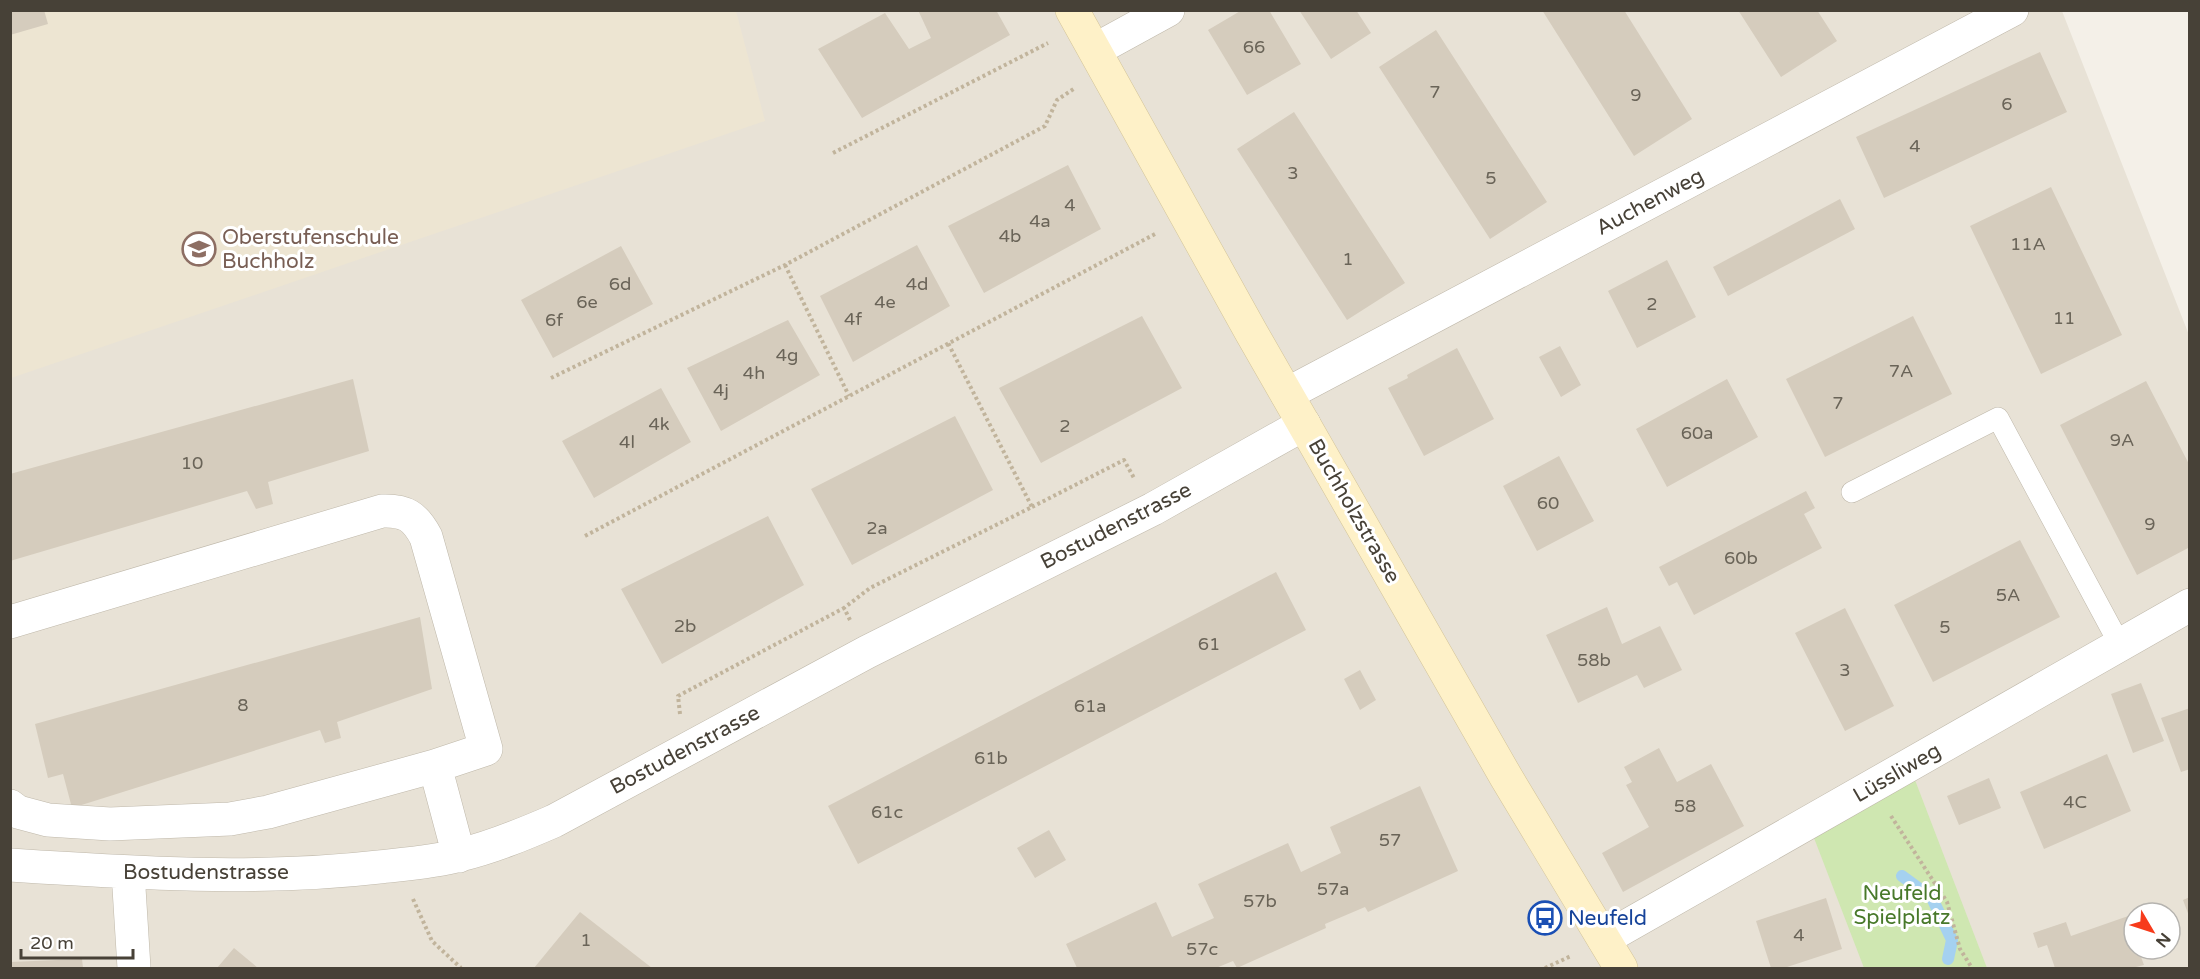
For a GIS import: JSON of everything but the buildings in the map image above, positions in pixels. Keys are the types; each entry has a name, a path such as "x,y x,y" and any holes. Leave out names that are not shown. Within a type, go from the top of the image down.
{"street":[{"path":"1088,39 1168,10"},
{"name":"Auchenweg","path":"1287,394 2012,10"},
{"name":"Buchholzstrasse","path":"1088,39 1186,217 1506,777 1621,969"},
{"name":"Bostudenstrasse","path":"10,865 128,872 276,874 399,864 459,856 505,842 554,821 867,652 1153,509 1304,424"},
{"path":"10,622 382,511 400,510 417,520 426,537 486,749 435,766 268,812 230,819 100,823 48,820 18,812 10,806"},
{"name":"Lüssliweg","path":"1604,939 2190,605"},
{"path":"435,766 459,856"},
{"path":"128,872 134,969"}],"lane":[{"path":"1852,492 1998,418 2120,645"}],"path":[{"path":"833,153 1088,39"},
{"path":"551,378 785,265 1046,126 1088,39"},
{"path":"585,536 1186,217"},
{"path":"785,265 849,396"},
{"path":"948,343 1032,507"},
{"path":"698,742 679,711 678,696 844,608 870,588 1124,460 1153,509"},
{"path":"844,608 867,652"},
{"path":"1871,788 1915,849 1947,902 1960,949 1972,969"},
{"path":"399,864 432,941 461,969"}],"shaded area":[{"path":"10,11 2062,11 2189,335 2189,968 11,968"},
{"name":"Oberstufenschule Buchholz","path":"10,11 736,11 765,121 11,378"}],"green space":[{"name":"Neufeld Spielplatz","path":"1915,780 1987,968 1864,968 1814,838"}],"waterway":[{"path":"1902,876 1932,898 1952,940 1948,959"}],"place":[{"name":"Oberstufenschule Buchholz","path":"199,249"},
{"name":"Neufeld","path":"1545,918"}]}
